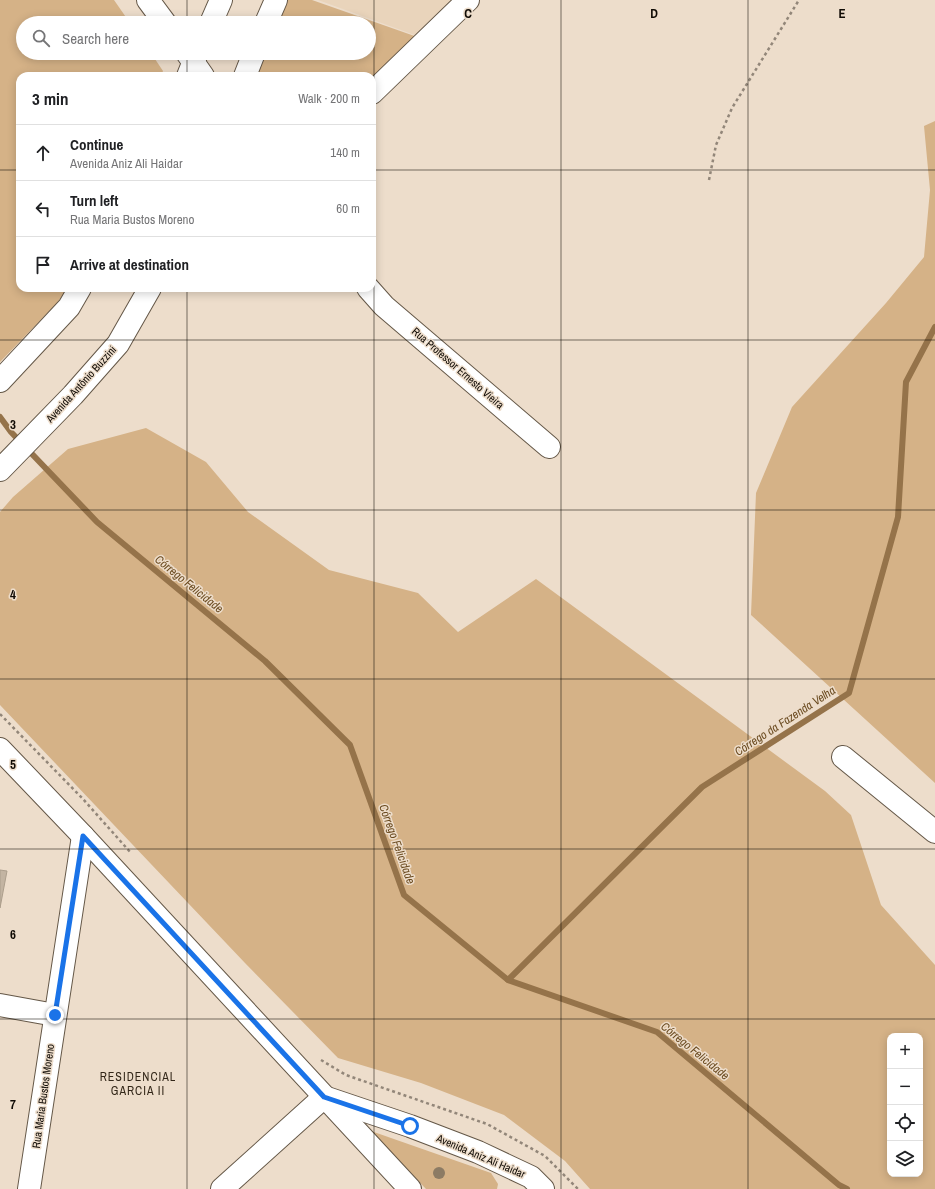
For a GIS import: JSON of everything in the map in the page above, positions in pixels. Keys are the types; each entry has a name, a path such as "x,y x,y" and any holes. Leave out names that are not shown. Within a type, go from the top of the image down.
{"street":[{"path":"148,0 160,16"},
{"path":"214,16 221,0"},
{"path":"269,16 276,0"},
{"path":"376,90 468,0"},
{"path":"247,72 251,60"},
{"path":"0,381 30,351 69,307 78,292"},
{"name":"Avenida Antônio Buzzini","path":"0,470 73,395 118,344 148,292"},
{"name":"Rua Professor Ernesto Vieira","path":"372,292 384,306 550,447"},
{"name":"Avenida Aniz Ali Haidar","path":"0,749 83,836 410,1189"},
{"path":"843,757 935,832"},
{"name":"Rua Maria Bustos Moreno","path":"29,1189 83,836"},
{"path":"0,1005 55,1015"},
{"path":"222,1189 324,1097"},
{"name":"Avenida Aniz Ali Haidar","path":"324,1097 410,1126 470,1149 531,1185"}],"path":[{"path":"709,180 716,144 732,108 799,0"},
{"path":"0,714 83,799 134,857"},
{"path":"319,1058 346,1075 487,1124 545,1156 578,1189"}],"shaded area":[{"path":"0,0 114,0 125,16 16,16 16,60 156,60 163,71 16,72 16,292 65,292 56,304 0,362"},
{"path":"288,0 312,0 358,16 281,16"},
{"path":"318,0 462,0 423,38 376,21 376,16 362,16"},
{"path":"376,22 423,39 376,84 376,72 257,72 262,60 376,60"},
{"path":"935,121 935,783 751,615 756,493 792,407 886,303 924,257 930,190 924,126"},
{"path":"146,428 206,462 248,512 329,570 418,593 458,632 536,579 825,791 851,815 881,905 935,965 935,1189 590,1189 565,1161 504,1115 421,1083 338,1058 245,963 0,705 0,512 13,497 68,449"},
{"path":"371,1131 491,1173 498,1184 497,1189 426,1189"}],"building":[{"path":"0,870 7,871 0,908"}],"waterway":[{"name":"Córrego da Fazenda Velha","path":"508,980 702,787 849,693 898,517 906,382 935,327"},
{"name":"Córrego Felicidade","path":"0,417 11,432 97,522 265,661 350,745 404,895 508,980 657,1032 839,1185 847,1189"}],"district":[{"name":"RESIDENCIAL GARCIA II","path":"138,1084"}],"route":[{"path":"55,1015 83,836 324,1097 410,1126"}]}
